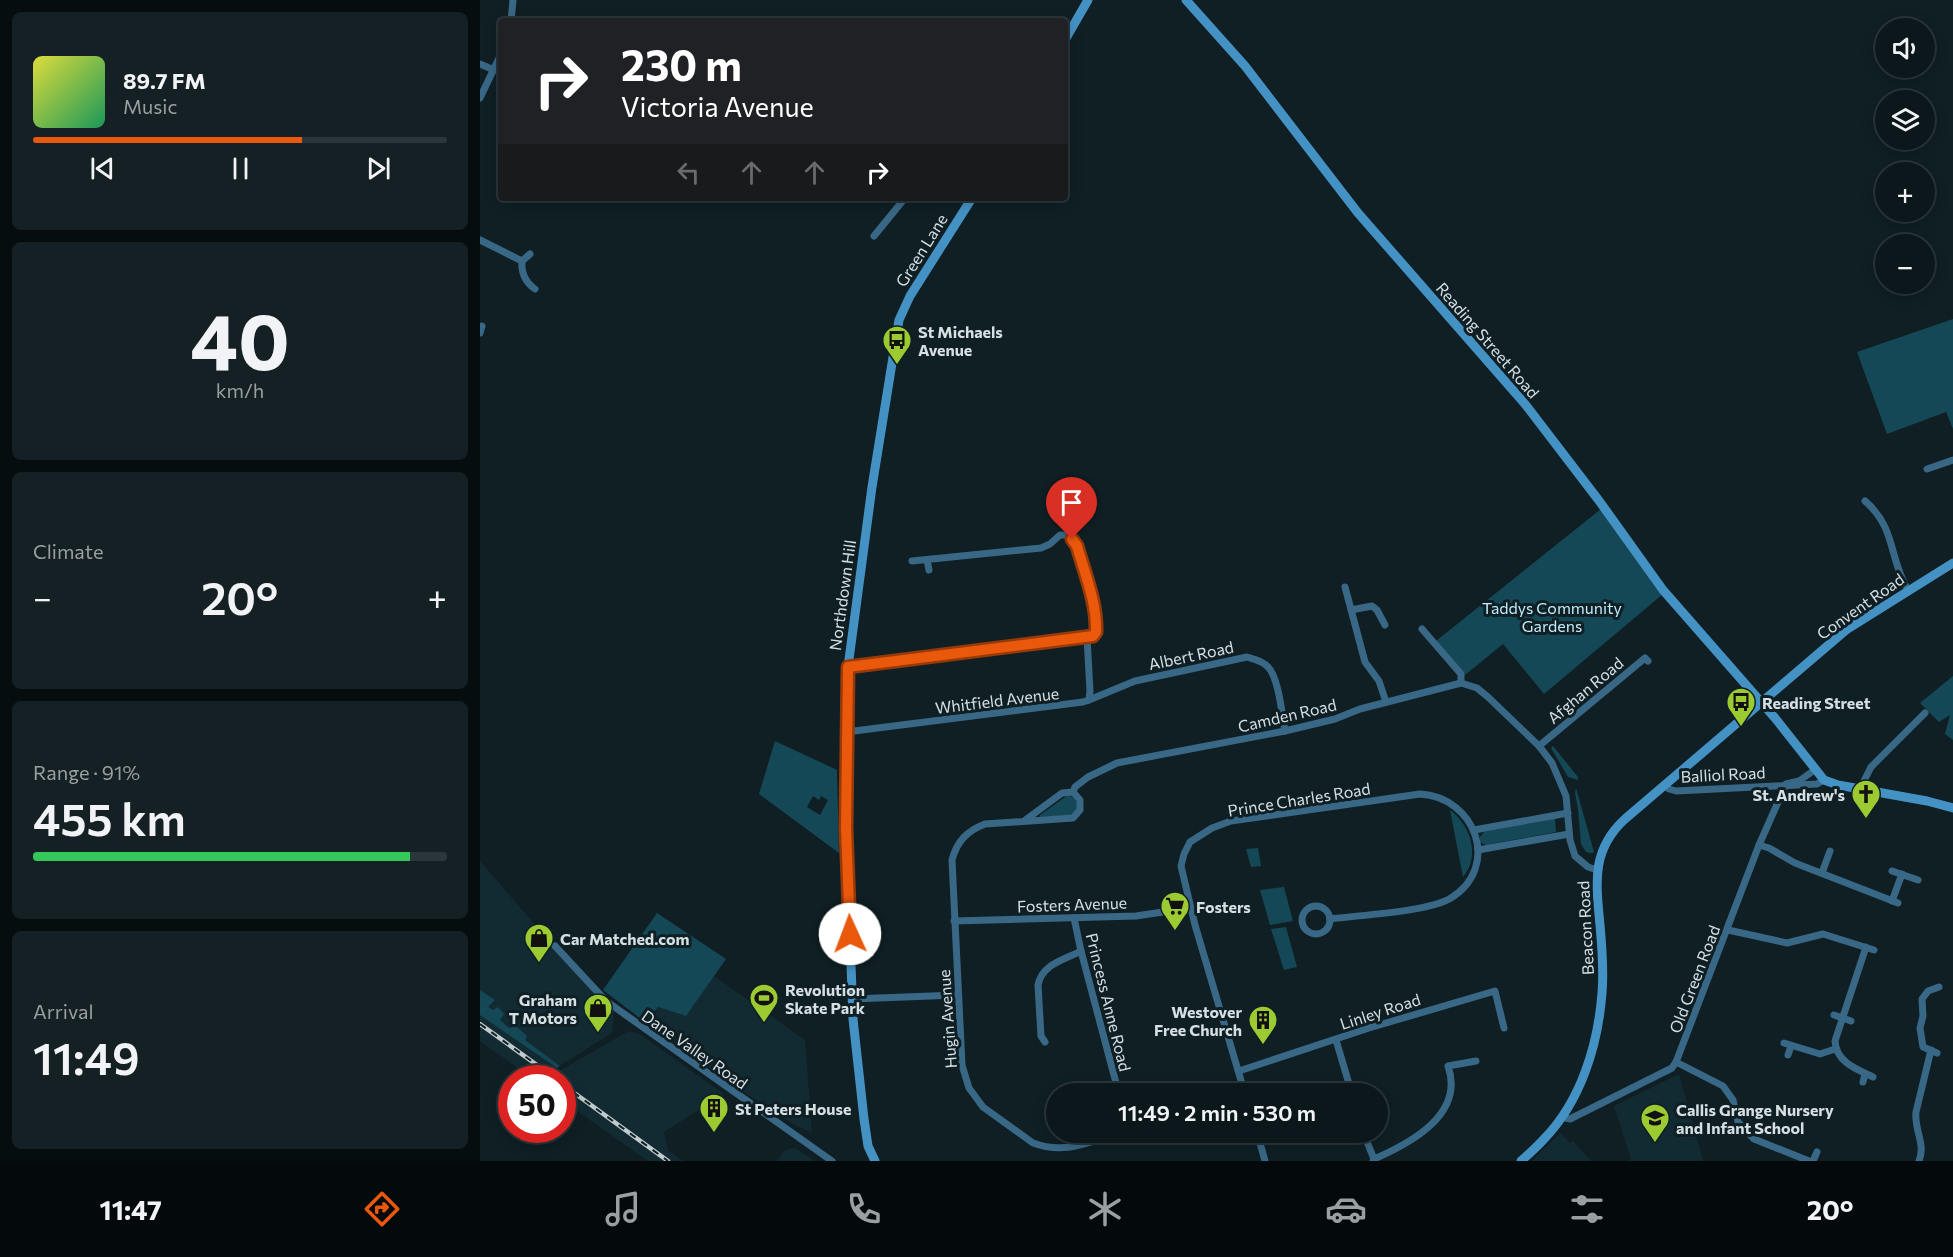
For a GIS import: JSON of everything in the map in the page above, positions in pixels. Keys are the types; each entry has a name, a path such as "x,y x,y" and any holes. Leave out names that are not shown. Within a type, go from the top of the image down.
{"street":[{"path":"511,18 513,0"},
{"path":"1068,35 1088,0"},
{"name":"Reading Street Road","path":"1186,0 1245,66 1358,213 1525,404 1600,502 1663,590 1761,704"},
{"path":"480,98 498,61"},
{"path":"480,64 494,70"},
{"path":"874,236 903,201"},
{"name":"Green Lane","path":"899,320 910,296 970,201"},
{"path":"480,240 522,261"},
{"path":"522,261 530,254"},
{"path":"522,261 527,283 535,289"},
{"name":"Northdown Hill","path":"875,1161 868,1146 855,1045 846,828 846,732 848,667 872,487 899,320"},
{"path":"1927,469 1953,460"},
{"path":"1865,501 1877,512 1886,526 1899,574 1908,590"},
{"path":"848,667 1087,637 1093,636 1096,632 1092,596 1077,546 1067,535 1058,536 1050,544 1041,548 912,561"},
{"path":"927,560 929,570"},
{"name":"Convent Road","path":"1761,704 1846,630 1953,563"},
{"path":"1345,587 1365,662 1379,681 1386,702"},
{"path":"1351,610 1372,606 1377,610 1385,625"},
{"path":"1422,629 1461,674 1461,683 1477,688 1539,746 1561,782 1568,813 1569,834 1575,856 1587,867 1597,870"},
{"path":"1087,637 1089,700"},
{"name":"Albert Road","path":"1089,700 1135,681 1247,657 1259,660 1269,668 1275,680 1286,731"},
{"name":"Afghan Road","path":"1539,746 1645,658 1648,661"},
{"name":"Camden Road","path":"1073,792 1075,787 1088,777 1117,764 1286,731 1461,683"},
{"name":"Whitfield Avenue","path":"846,732 1089,700"},
{"path":"1761,704 1824,780 1838,785 1928,801 1953,808"},
{"name":"Beacon Road","path":"1521,1161 1545,1139 1562,1117 1581,1082 1595,1038 1601,1010 1603,971 1597,870 1604,847 1615,828 1761,704"},
{"path":"1860,789 1871,767 1925,713"},
{"name":"Balliol Road","path":"1786,784 1799,781 1816,769"},
{"name":"Balliol Road","path":"1664,785 1676,791 1817,784 1824,780"},
{"name":"Old Green Road","path":"1676,1062 1759,845 1786,784"},
{"path":"1024,821 1064,792 1073,792"},
{"name":"Hugin Avenue","path":"1073,792 1079,797 1081,805 1073,818 985,824 966,834 959,841 952,860 962,1065 969,1088 983,1107 1033,1143 1056,1149 1084,1143"},
{"name":"Prince Charles Road","path":"1242,1083 1190,908 1183,876 1184,854 1190,842 1212,828 1231,821 1420,794 1443,798 1456,806 1467,817 1474,830 1478,850"},
{"path":"1474,830 1568,813"},
{"path":"1330,919 1409,909 1445,901 1458,893 1468,881 1475,868 1478,850 1569,834"},
{"path":"1759,845 1795,863 1895,902 1902,874"},
{"path":"1822,873 1830,851"},
{"path":"1892,871 1918,880"},
{"path":"1316,907 1327,912 1330,919 1326,930 1315,934 1308,932 1302,922 1305,911 1316,907"},
{"name":"Fosters Avenue","path":"954,921 1136,916 1190,908"},
{"name":"Princess Anne Road","path":"1074,918 1116,1083"},
{"path":"1728,930 1787,943 1823,934 1874,950"},
{"name":"Dane Valley Road","path":"555,946 606,1001 633,1022 832,1161"},
{"path":"1866,947 1835,1041 1835,1049 1846,1064 1873,1077"},
{"path":"1046,1042 1041,1036 1038,985 1040,977 1046,968 1081,951"},
{"path":"1919,1161 1922,1142 1915,1121 1930,1050 1920,1028 1923,1016 1922,999 1928,991 1939,987"},
{"name":"Linley Road","path":"1239,1071 1369,1028 1495,991 1504,1028"},
{"path":"852,999 957,995"},
{"path":"1834,1015 1851,1021"},
{"path":"1335,1040 1349,1083"},
{"path":"1788,1055 1788,1044 1820,1054 1835,1049"},
{"path":"1366,1143 1373,1160 1404,1146 1430,1126 1447,1103 1451,1093 1452,1078 1448,1066 1476,1061"},
{"path":"1562,1117 1570,1119 1594,1108 1666,1072 1676,1062 1723,1086 1733,1100 1738,1122 1754,1139 1811,1161 1817,1152"},
{"path":"1863,1082 1865,1074"},
{"path":"1260,1143 1265,1161"}],"shaded area":[{"path":"480,861 550,942 558,955 614,1012 612,1033 561,1065 514,1065 480,1041 480,1013 495,1000 480,990"},
{"path":"714,976 805,1040 812,1133 793,1124 744,1092 645,1022 658,1007 686,1016"},
{"path":"629,1031 640,1034 724,1094 664,1132 668,1150 683,1161 648,1161 576,1110 576,1065 570,1065"},
{"path":"1679,1074 1703,1161 1627,1161 1631,1159 1614,1106"},
{"path":"1560,1133 1570,1143 1573,1141 1591,1161 1532,1161"},
{"path":"795,1148 814,1161 777,1161 785,1150"}],"green space":[{"path":"1953,319 1953,429 1946,412 1887,434 1857,352"},
{"name":"Taddys Community Gardens","path":"1601,509 1663,594 1544,694 1503,644 1465,675 1436,641"},
{"path":"1953,676 1953,740 1945,734 1950,715 1939,722 1920,703"},
{"path":"775,741 837,770 839,853 759,794","holes":["813,796 819,800 821,796 828,800 820,815 807,807"]},
{"path":"1553,746 1578,780 1568,777 1551,748"},
{"path":"1576,788 1594,852 1592,853 1586,852 1581,844"},
{"path":"1068,795 1074,798 1078,806 1072,815 1040,817 1040,815"},
{"path":"1450,810 1463,824 1471,841 1471,859 1463,877"},
{"path":"1555,819 1556,832 1486,845 1480,842 1480,837 1484,832"},
{"path":"1258,848 1261,866 1251,867 1246,849"},
{"path":"1284,887 1293,921 1270,925 1260,890"},
{"path":"657,913 726,959 686,1016 658,1007 645,1022 603,990"},
{"path":"1286,927 1297,967 1284,970 1271,929"},
{"path":"480,990 495,1000 488,1007 493,1010 498,1007 504,1014 500,1020 509,1028 516,1026 527,1036 525,1040 559,1065 553,1065 480,1015"}],"railway":[{"path":"480,1024 537,1065"},
{"path":"576,1094 668,1161"}],"place":[{"name":"St Michaels Avenue","path":"897,366"},
{"name":"Reading Street","path":"1741,728"},
{"name":"St. Andrew's","path":"1866,820"},
{"name":"Fosters","path":"1175,932"},
{"name":"Car Matched.com","path":"539,964"},
{"name":"Revolution Skate Park","path":"764,1024"},
{"name":"Graham T Motors","path":"598,1034"},
{"name":"Westover Free Church","path":"1263,1046"},
{"name":"St Peters House","path":"714,1134"},
{"name":"Callis Grange Nursery and Infant School","path":"1655,1144"}],"route":[{"path":"850,934 846,828 848,667 1093,636 1096,626 1092,596 1077,546 1072,539"}]}
